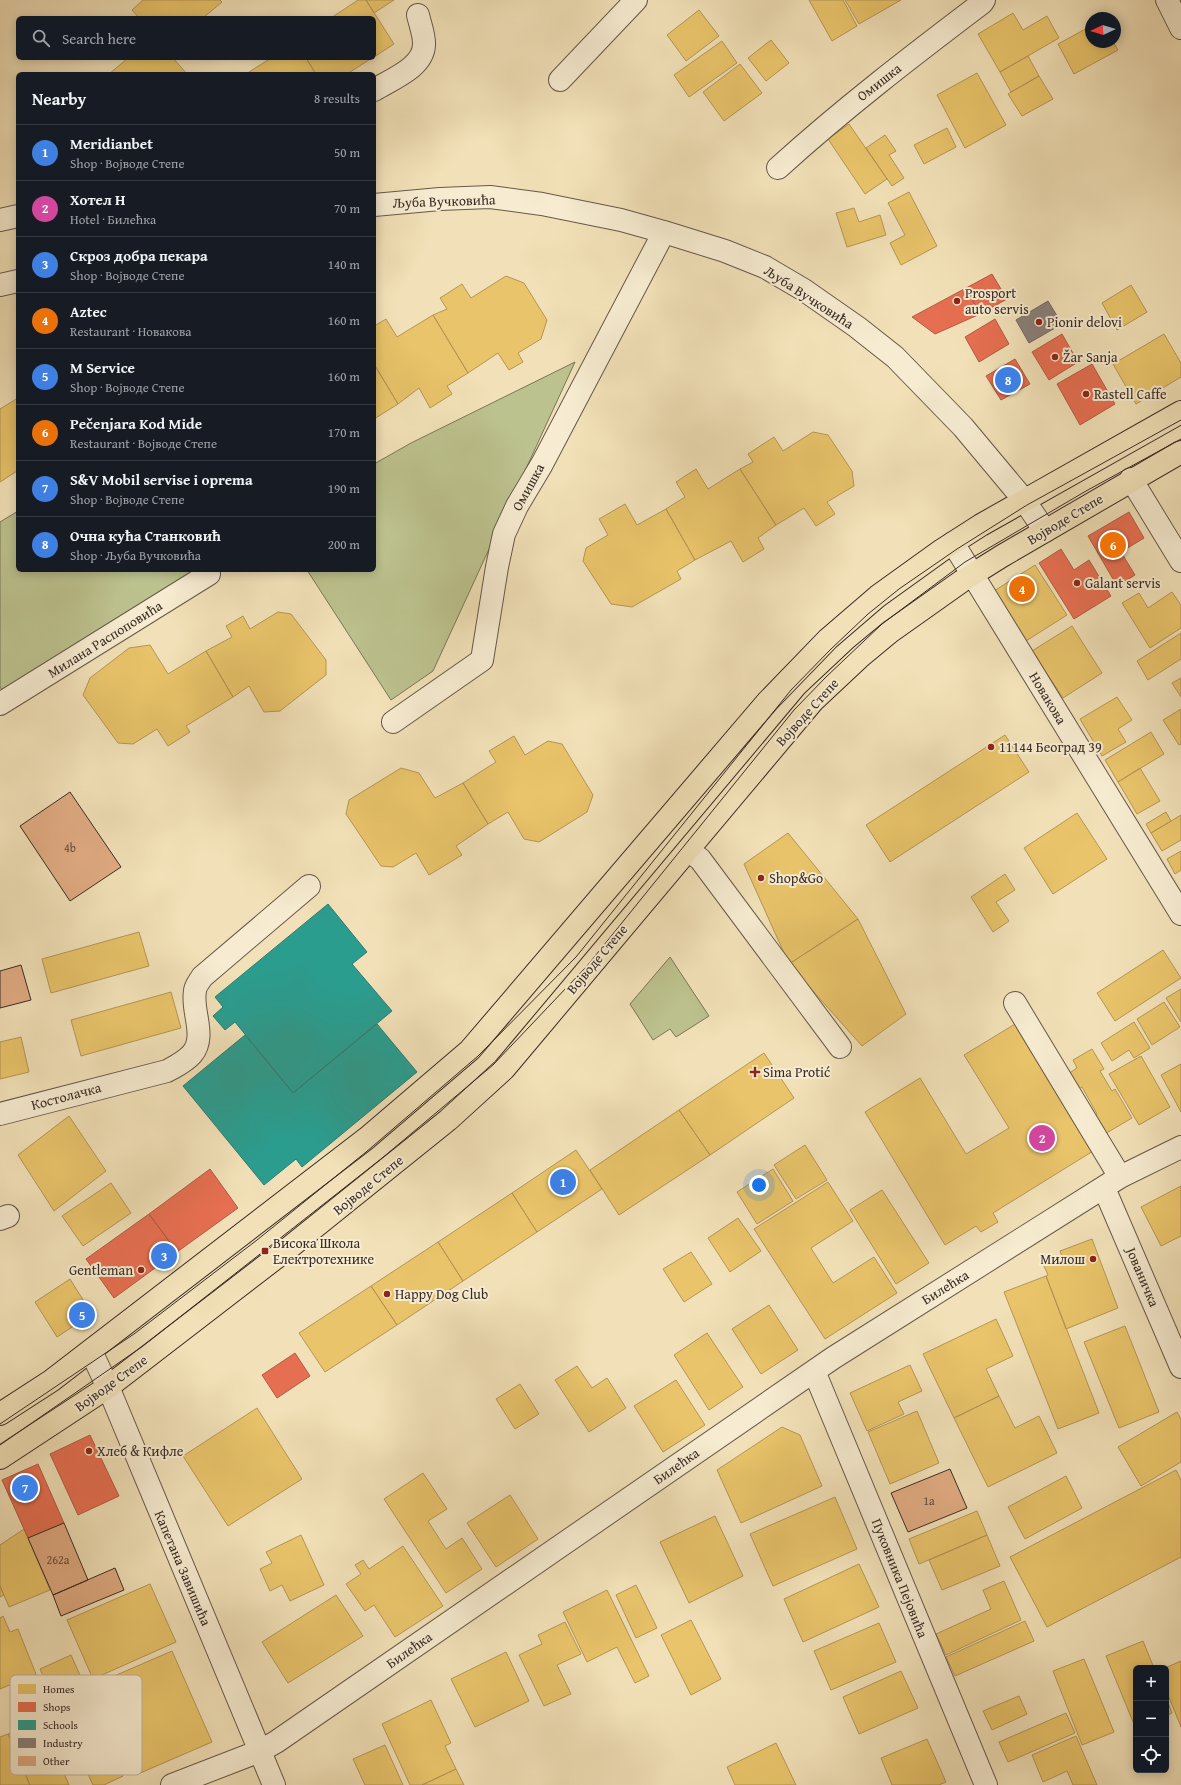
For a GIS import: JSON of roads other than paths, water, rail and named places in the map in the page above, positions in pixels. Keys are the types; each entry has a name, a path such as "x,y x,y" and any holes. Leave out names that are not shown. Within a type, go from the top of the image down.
{"main road":[{"path":"0,1414 51,1381 92,1351 367,1138 470,1050 774,695 828,639 878,596 953,543 1024,500 1181,412"},
{"name":"Војводе Степе","path":"0,1458 108,1387 290,1247 448,1120 504,1069 813,702 861,656 890,632 972,575 1132,479 1181,452"}],"street":[{"path":"560,80 636,0"},
{"name":"Омишка","path":"778,168 819,131 879,81 984,0"},
{"path":"1167,0 1181,28"},
{"path":"376,89 417,64 422,55 424,43 418,15"},
{"name":"Љуба Вучковића","path":"376,205 432,199 490,197 580,211 621,220 664,232 725,251 765,268 804,290 857,327 895,357 924,385 963,427 1024,500 1045,531"},
{"path":"0,220 16,216"},
{"name":"Омишка","path":"394,722 482,660 497,567 504,534 517,506 542,464 664,232"},
{"path":"0,285 16,281"},
{"path":"1132,479 1181,561"},
{"name":"Новакова","path":"953,543 1181,914"},
{"name":"Милана Распоповића","path":"0,704 209,574"},
{"path":"689,850 700,859 840,1047"},
{"name":"Костолачка","path":"0,1114 131,1079 167,1071 183,1062 193,1052 199,1038 194,1003 195,989 202,977 309,886"},
{"name":"Јованичка","path":"1015,1003 1112,1182 1181,1367"},
{"name":"Билећка","path":"172,1785 260,1751 814,1371 1112,1182 1181,1147"},
{"name":"Капетана Завишића","path":"92,1351 274,1785"},
{"name":"Пуковника Пејовића","path":"814,1371 986,1785"}],"tram line":[{"path":"0,1424 134,1334 257,1240 366,1152 478,1056 576,957 791,690 868,614 899,589 957,549 1027,505 1181,420"},
{"path":"0,1445 143,1346 381,1159 493,1065 587,966 794,710 826,677 882,624 965,562 1086,491 1181,439"}],"place":[{"name":"Prosport auto servis","path":"957,301"},
{"name":"Pionir delovi","path":"1039,322"},
{"name":"Žar Sanja","path":"1055,357"},
{"name":"Очна кућа Станковић","path":"1008,380"},
{"name":"Rastell Caffe","path":"1086,394"},
{"name":"Pečenjara Kod Mide","path":"1113,545"},
{"name":"Galant servis","path":"1077,583"},
{"name":"Aztec","path":"1022,589"},
{"name":"11144 Београд 39","path":"991,747"},
{"name":"Shop&Go","path":"761,878"},
{"name":"Sima Protić","path":"755,1072"},
{"name":"Хотел Н","path":"1042,1138"},
{"name":"Meridianbet","path":"563,1182"},
{"name":"Висока Школа Електротехнике","path":"265,1251"},
{"name":"Скроз добра пекара","path":"164,1256"},
{"name":"Милош","path":"1093,1259"},
{"name":"Gentleman","path":"141,1270"},
{"name":"Happy Dog Club","path":"387,1294"},
{"name":"M Service","path":"82,1315"},
{"name":"Хлеб & Кифле","path":"89,1451"},
{"name":"S&V Mobil servise i oprema","path":"25,1488"}]}
